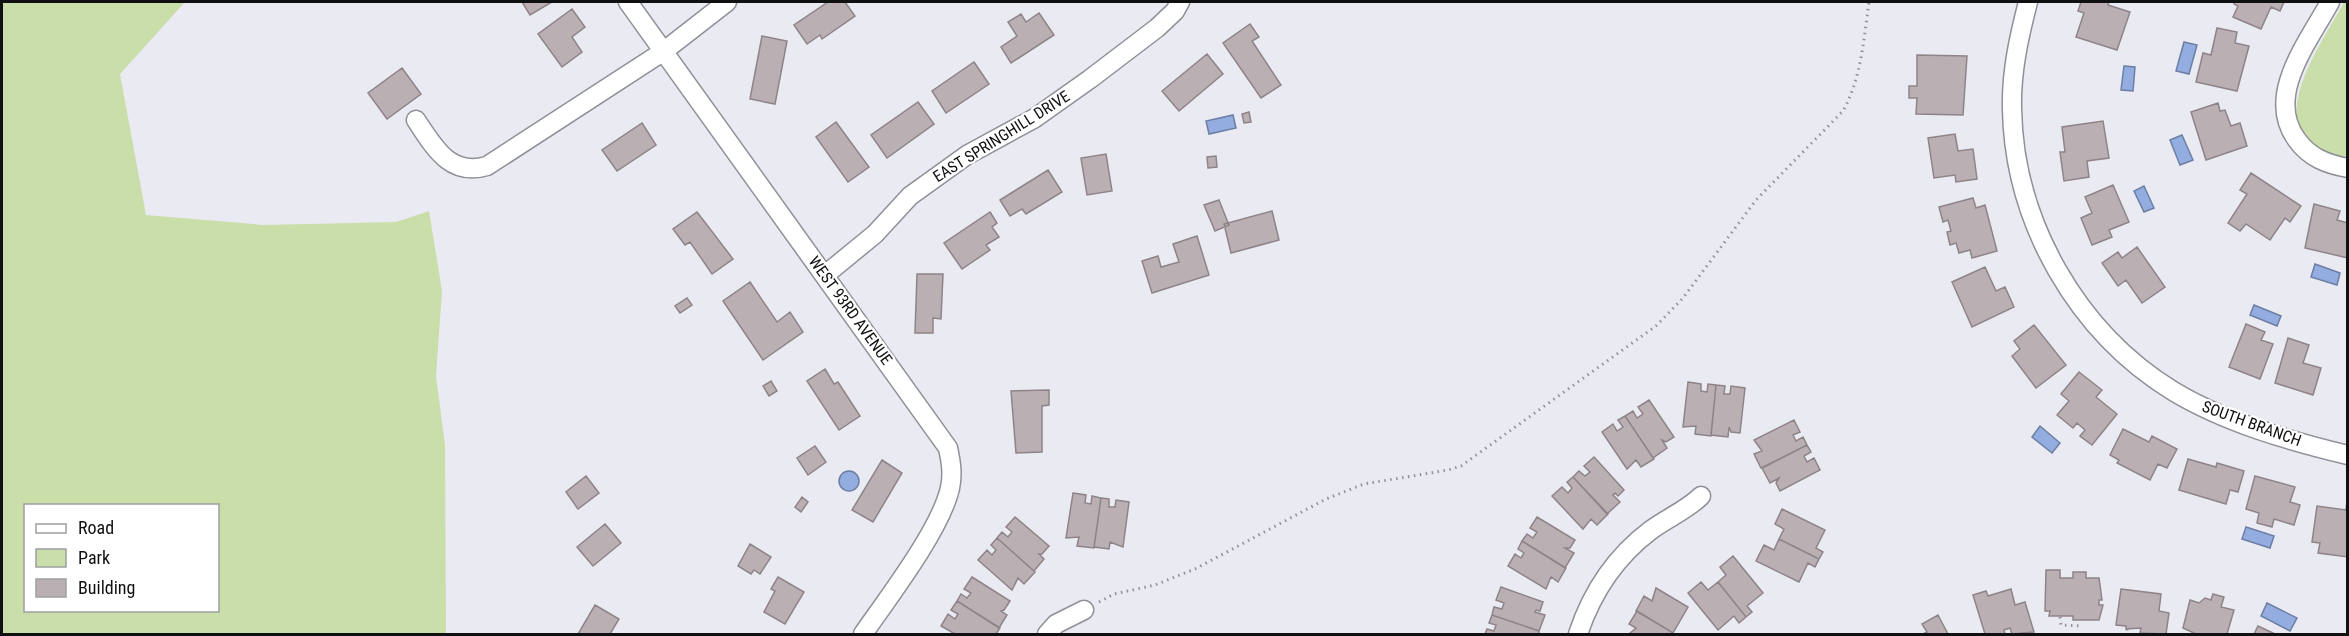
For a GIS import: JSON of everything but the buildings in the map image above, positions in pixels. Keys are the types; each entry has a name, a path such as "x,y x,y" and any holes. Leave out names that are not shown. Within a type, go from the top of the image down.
{"street":[{"name":"WEST 93RD AVENUE","path":"628,2 940,432 948,447 951,461 950,489 941,512 863,634"},
{"path":"416,120 434,146 452,164 473,170 487,166 664,51 727,2"},
{"name":"EAST SPRINGHILL DRIVE","path":"825,275 875,234 910,196 967,155 1035,118 1157,28 1175,11 1180,2"},
{"name":"SOUTH BRANCH","path":"2028,2 2016,52 2013,80 2013,137 2032,219 2060,276 2071,293 2120,350 2174,391 2234,420 2348,455"},
{"path":"2330,2 2295,66 2285,91 2284,105 2292,134 2301,147 2326,164 2348,168"},
{"path":"1578,634 1587,608 1607,573 1651,530 1701,496"},
{"path":"1047,634 1056,624 1084,610"}],"path":[{"path":"1084,610 1114,594 1155,585 1195,568 1326,499 1364,484 1461,466 1656,326 1683,298 1756,200 1842,111 1852,95 1857,76 1869,2"},
{"path":"2060,617 2061,626 2083,626"},
{"path":"2127,629 2128,634"}],"green space":[{"path":"2,2 185,2 120,74 146,215 264,225 396,222 429,211 442,291 436,376 445,445 446,634 2,634"},
{"path":"2344,2 2347,2 2347,157 2318,148 2302,133 2297,114 2299,92 2308,68"}],"water":[{"path":"2184,42 2197,45 2189,74 2176,71"},
{"path":"2124,66 2135,67 2133,91 2121,90"},
{"path":"1233,115 1236,128 1209,134 1206,121"},
{"path":"2182,135 2193,160 2180,165 2170,140"},
{"path":"2144,186 2154,208 2144,212 2134,191"},
{"path":"2315,264 2340,273 2337,285 2311,277"},
{"path":"2254,305 2281,316 2277,326 2250,315"},
{"path":"2040,426 2060,443 2052,453 2032,437"},
{"path":"849,471 856,474 859,481 856,488 849,491 842,488 839,481 842,474"},
{"path":"2246,527 2274,536 2270,548 2242,539"},
{"path":"2267,603 2297,618 2290,631 2261,616"}]}
